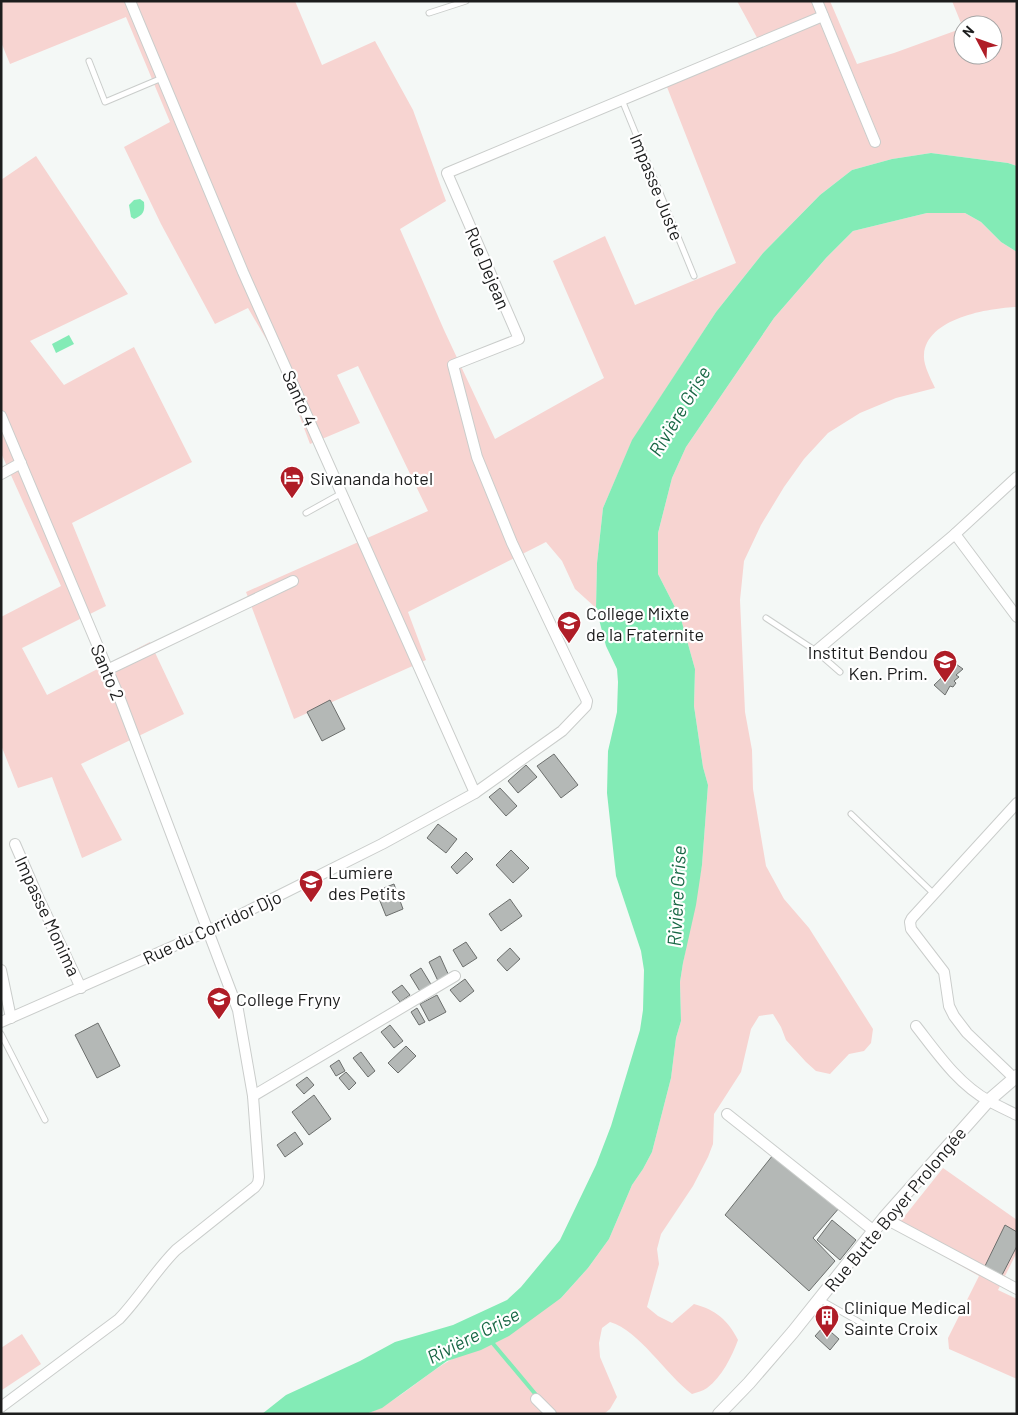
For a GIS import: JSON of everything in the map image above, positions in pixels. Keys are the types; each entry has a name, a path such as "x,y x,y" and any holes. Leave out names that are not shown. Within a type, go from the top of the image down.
{"street":[{"name":"Santo 4","path":"130,1 243,272 475,793"},
{"path":"817,1 875,142"},
{"name":"Rue Dejean","path":"587,702 512,543 477,457 453,365 519,339 447,173 823,16"},
{"name":"Santo 2","path":"1,416 107,670 238,1010 253,1096 258,1183 176,1250 165,1261 132,1306 119,1318 2,1404"},
{"path":"1,474 21,463"},
{"path":"816,651 954,534 1017,477"},
{"path":"954,534 1017,617"},
{"path":"107,670 293,581"},
{"name":"Rue du Corridor Djo","path":"6,1020 208,932 382,844 475,793 562,732 586,706 587,702"},
{"path":"1015,1077 967,1033 954,1016 949,1006 944,972 911,929 910,922 1017,803"},
{"name":"Impasse Monima","path":"15,844 81,988"},
{"path":"1,970 6,1020"},
{"path":"253,1096 455,976"},
{"path":"916,1026 957,1076 988,1101 1017,1115"},
{"name":"Rue Butte Boyer Prolongée","path":"719,1414 749,1383 884,1218 988,1101 1015,1077"},
{"path":"727,1114 874,1231"},
{"path":"884,1218 1017,1289"},
{"path":"536,1399 551,1414"}],"lane":[{"path":"429,14 466,1"},
{"path":"88,61 105,102 162,78"},
{"name":"Impasse Juste","path":"622,99 694,276"},
{"path":"306,513 342,493"},
{"path":"766,618 816,651 840,672"},
{"path":"851,814 935,894"},
{"path":"1,1034 45,1120"},
{"path":"819,1299 877,1332"}],"shaded area":[{"path":"1,1 295,1 322,65 375,41 413,110 446,201 400,229 444,330 495,439 604,378 553,261 605,236 635,305 736,263 667,87 761,45 737,1 830,1 857,64 953,32 953,65 1003,65 1003,15 958,15 952,1 1017,1 1017,166 1008,163 931,153 892,159 852,170 820,195 763,253 716,312 632,441 603,508 597,563 596,608 575,589 562,561 546,542 408,612 426,660 294,719 246,592 428,511 358,366 337,375 360,423 310,444 279,361 248,308 215,324 161,224 124,147 170,122 126,17 10,64 1,42"},
{"path":"36,156 128,294 30,341 64,385 134,347 192,462 72,523 106,606 22,648 47,695 150,642 184,714 81,764 122,840 82,858 52,777 18,788 1,745 1,617 61,586 1,453 1,180"},
{"path":"927,213 965,213 981,222 1001,242 1017,252 1017,307 976,313 947,324 935,332 927,342 924,359 935,388 896,398 860,413 828,433 804,459 784,487 761,525 744,561 740,600 745,712 752,750 753,789 766,866 784,899 809,928 873,1029 871,1043 864,1051 849,1054 830,1074 816,1071 806,1062 786,1040 773,1014 759,1016 751,1029 741,1072 714,1114 713,1144 708,1157 693,1186 661,1234 657,1249 659,1264 647,1307 658,1316 672,1323 694,1304 709,1309 725,1321 738,1340 733,1353 722,1372 712,1383 705,1389 692,1394 632,1334 610,1322 602,1328 599,1343 600,1357 617,1397 610,1409 604,1414 366,1414 391,1401 450,1360 561,1298 588,1268 609,1239 632,1185 652,1152 671,1078 676,1038 681,1021 680,982 702,865 708,785 703,767 694,706 695,669 681,619 658,574 658,533 672,478 686,447 774,318 826,258 853,231"},
{"path":"943,1168 1017,1220 1017,1252 998,1290 1017,1299 1017,1379 949,1349 948,1338 979,1276 949,1259 900,1222"},
{"path":"22,1334 41,1364 2,1390 1,1348"}],"water":[{"name":"Rivière Grise","path":"931,153 1008,163 1017,166 1017,252 1001,242 981,222 965,213 927,213 853,231 826,258 774,318 686,447 672,478 658,533 658,574 681,619 695,669 694,706 703,767 708,785 702,865 680,982 681,1021 676,1038 671,1078 652,1152 632,1185 609,1239 588,1268 561,1298 509,1336 481,1350 447,1361 382,1408 366,1414 262,1414 286,1395 360,1361 395,1342 453,1325 507,1300 521,1287 560,1240 596,1165 611,1126 640,1030 643,1010 644,970 641,951 616,876 607,793 608,751 617,712 618,682 617,669 606,646 596,608 597,563 603,508 632,440 716,312 763,253 820,195 852,170 892,159"},
{"path":"140,199 144,202 144,211 134,219 131,217 129,205 134,200"},
{"path":"69,335 74,344 56,353 52,344"}],"building":[{"path":"956,664 963,669 956,675 959,677 954,681 956,683 953,687 950,686 945,695 934,685"},
{"path":"330,700 345,729 322,741 307,712"},
{"path":"554,754 578,785 561,798 537,766"},
{"path":"526,765 537,777 518,793 508,781"},
{"path":"500,788 517,806 506,816 489,797"},
{"path":"438,824 457,839 446,853 427,838"},
{"path":"511,850 529,868 513,883 496,865"},
{"path":"466,852 473,859 457,874 451,867"},
{"path":"394,884 403,909 386,916 376,891"},
{"path":"510,899 522,916 501,931 489,914"},
{"path":"466,942 477,958 463,967 453,950"},
{"path":"510,948 520,959 507,971 497,960"},
{"path":"440,956 449,976 438,981 429,962"},
{"path":"421,968 432,986 421,993 410,975"},
{"path":"465,979 474,991 460,1002 450,990"},
{"path":"402,985 410,995 400,1002 392,992"},
{"path":"437,995 446,1012 429,1021 420,1004"},
{"path":"417,1008 425,1022 419,1025 411,1012"},
{"path":"98,1023 120,1066 97,1078 75,1035"},
{"path":"390,1025 403,1041 394,1048 381,1032"},
{"path":"406,1046 416,1056 398,1073 388,1063"},
{"path":"361,1052 375,1071 368,1077 353,1058"},
{"path":"339,1060 345,1071 336,1076 330,1066"},
{"path":"346,1072 356,1083 349,1090 339,1078"},
{"path":"307,1077 314,1085 304,1094 296,1085"},
{"path":"314,1095 331,1119 309,1135 292,1112"},
{"path":"295,1132 303,1144 285,1157 277,1145"},
{"path":"773,1155 840,1207 813,1238 835,1261 809,1291 725,1215"},
{"path":"832,1220 856,1240 840,1260 817,1240"},
{"path":"1005,1225 1017,1232 1017,1246 1001,1277 984,1268"},
{"name":"Clinique Medical Sainte Croix","path":"824,1326 839,1339 830,1350 815,1336"}],"waterway":[{"name":"Rivière Grise","path":"490,1340 537,1396"}],"place":[{"name":"Sivananda hotel","path":"292,499"},
{"name":"College Mixte de la Fraternite","path":"569,644"},
{"name":"Institut Bendou Ken. Prim.","path":"945,683"},
{"name":"Lumiere des Petits","path":"311,903"},
{"name":"College Fryny","path":"219,1020"},
{"name":"Clinique Medical Sainte Croix","path":"827,1338"}]}
